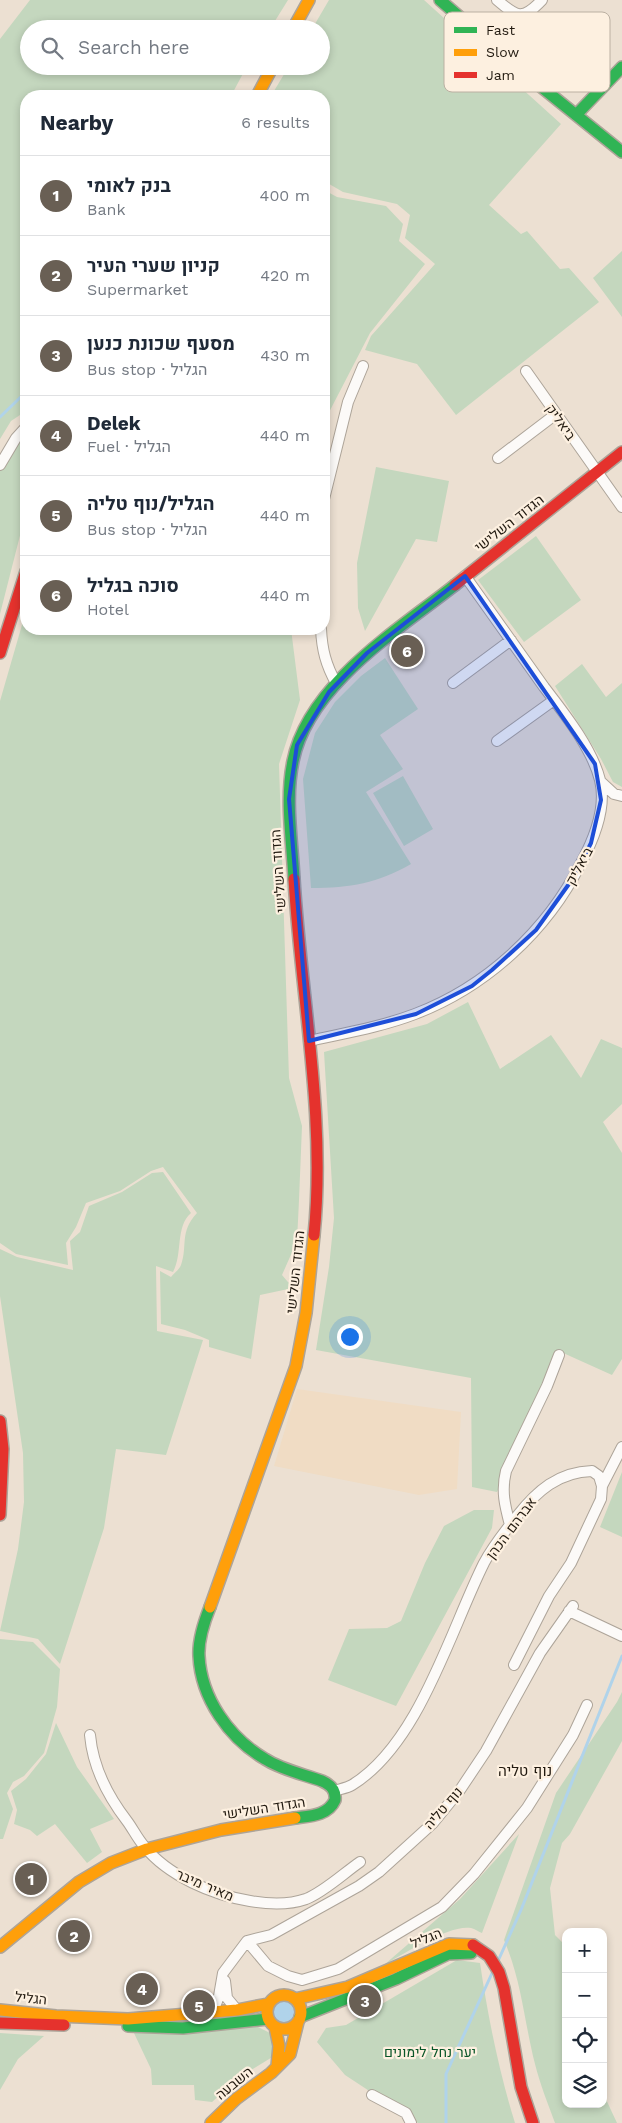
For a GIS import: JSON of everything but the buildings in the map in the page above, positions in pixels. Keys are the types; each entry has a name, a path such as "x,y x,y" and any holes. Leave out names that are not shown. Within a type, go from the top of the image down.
{"street":[{"path":"298,20 309,0"},
{"path":"440,0 454,12"},
{"path":"497,0 512,12"},
{"path":"530,12 542,0"},
{"path":"610,80 622,67"},
{"path":"260,90 268,75"},
{"path":"548,92 622,152"},
{"path":"576,115 598,92"},
{"path":"330,475 348,402 363,366"},
{"name":"ביאליק","path":"526,371 622,507"},
{"path":"498,458 556,414"},
{"path":"0,465 20,433"},
{"name":"הגדוד השלישי","path":"0,1947 79,1882 111,1863 147,1849 236,1827 316,1815 328,1811 333,1806 334,1791 323,1782 279,1767 248,1747 232,1731 212,1704 201,1672 199,1655 200,1639 207,1614 296,1366 311,1272 317,1188 317,1125 298,944 289,799 293,760 297,745 313,712 345,672 622,452"},
{"name":"ביאליק","path":"309,1041 380,1026 416,1014 472,986 514,952 536,930 558,902 591,843 599,818 601,800 601,782 595,764 554,700 465,576"},
{"path":"0,653 20,590"},
{"path":"321,635 322,652 327,667 336,683"},
{"path":"454,683 511,640"},
{"path":"497,742 554,700"},
{"path":"601,782 614,794 622,796"},
{"path":"510,1525 502,1486 506,1471 560,1355"},
{"path":"0,1421 3,1449 0,1515"},
{"path":"514,1665 591,1524 601,1499 602,1486 622,1446"},
{"name":"אברהם הכהן","path":"334,1791 351,1786 369,1772 388,1754 404,1733 419,1707 484,1563 510,1525 542,1488 579,1471 592,1471 599,1476 602,1486"},
{"name":"נוף טליה","path":"247,1941 271,1935 359,1886 379,1872 433,1822 460,1790 486,1751 540,1653 571,1609 622,1636"},
{"path":"213,2012 224,1973 247,1941 268,1966 288,1976 302,1980 338,1969 442,1907 474,1874 526,1808 573,1735 587,1705"},
{"name":"מאיר מיבר","path":"90,1735 92,1753 100,1779 115,1806 147,1849 166,1867 190,1880 237,1899 260,1903 284,1903 306,1899 360,1862"},
{"name":"הגדוד השלישי","path":"0,1953 13,1936"},
{"name":"הגליל","path":"296,1999 348,1987 449,1944 474,1945 489,1956"},
{"name":"הגליל","path":"299,2020 396,1979 448,1954 466,1953 489,1956"},
{"path":"489,1956 499,1972 504,1988 521,2087 533,2123"},
{"path":"224,1973 227,1998 237,2010"},
{"path":"271,2023 285,2029 299,2020 300,2007 296,1999 280,1995 271,2000 266,2010 271,2023 279,2036 280,2048 277,2066"},
{"name":"הגליל","path":"0,2010 56,2016 128,2019 237,2010 268,2004"},
{"name":"השבעה","path":"211,2123 236,2099 290,2054 299,2020"},
{"name":"הגליל","path":"0,2023 183,2028 271,2023"},
{"path":"372,2095 406,2113 411,2123"}],"highlighted area":[{"path":"465,576 585,747 595,764 601,800 591,843 574,877 536,930 492,970 472,986 416,1014 309,1041 289,799 297,745 329,692 367,653"}],"shaded area":[{"path":"297,1389 461,1412 457,1489 419,1495 274,1466"}],"green space":[{"path":"30,0 288,0 276,20 20,20 20,75 242,75 234,90 20,90 20,415 11,421 0,439 0,39"},
{"path":"329,0 424,0 444,18 444,92 526,92 561,124 489,205 521,234 527,231 560,269 569,268 599,302 456,415 417,364 365,350 371,336 435,264 405,238 410,215 397,204 343,192 330,184 330,90 275,90 284,75 330,75 330,20 317,20"},
{"path":"330,193 337,197 386,206 403,224 399,241 425,264 370,333 330,410"},
{"path":"622,251 622,317 593,278"},
{"path":"20,427 20,536 0,614 0,455"},
{"path":"376,467 449,481 437,542 416,539 365,631 358,608 357,563"},
{"path":"536,536 581,600 524,642 478,580"},
{"path":"20,632 20,635 292,635 300,700 279,764 289,1078 302,1126 297,1241 282,1275 293,1288 260,1295 251,1359 209,1347 209,1340 185,1330 161,1324 160,1271 171,1277 180,1267 188,1226 197,1213 163,1167 151,1171 120,1191 86,1203 76,1227 66,1243 68,1265 16,1254 0,1243 0,701"},
{"path":"385,658 418,709 380,735 403,769 366,792 411,864 387,876 363,883 338,887 311,888 303,779 315,733 335,702 361,676"},
{"path":"582,664 606,697 622,683 622,787 613,782 601,759 555,686"},
{"path":"403,776 433,829 404,846 373,793"},
{"path":"468,1002 500,1069 551,1035 581,1078 601,1039 622,1048 622,1104 603,1122 622,1153 622,1359 612,1375 561,1352 497,1492 472,1487 471,1378 316,1350 329,1267 334,1218 324,1052 427,1024"},
{"path":"163,1172 191,1213 183,1226 178,1257 173,1272 156,1266 157,1331 203,1340 166,1455 116,1449 104,1528 60,1664 38,1639 0,1631 18,1549 24,1502 23,1453 0,1296 0,1249 17,1257 73,1270 70,1241 80,1232 89,1206 122,1192 152,1173"},
{"path":"622,1472 622,1537 600,1527"},
{"path":"474,1510 494,1510 492,1528 396,1706 328,1680 349,1629 387,1628 401,1621 425,1563 444,1526"},
{"path":"0,1639 33,1642 60,1669 57,1707 44,1753 24,1776 13,1782 7,1793 13,1809 3,1839 0,1839"},
{"path":"622,1692 622,1741 570,1834 562,1843 550,1888 555,1935 562,1942 562,2108 607,2108 607,2102 617,2123 555,2123 537,2071 519,1986 504,1940 556,1793"},
{"path":"56,1723 77,1767 114,1819 90,1829 102,1852 87,1863 55,1824 37,1836 30,1830 14,1824 17,1810 11,1791 26,1779 46,1754"},
{"path":"519,1834 482,1933 471,1928 451,1931 414,1947 384,1965 460,1899"},
{"name":"יער נחל לימונים","path":"457,1960 480,1963 494,2044 515,2123 418,2123 345,2075 317,2042 326,2028 346,2025"},
{"path":"256,2026 272,2034 274,2056 240,2077 212,2102 195,2100 194,2085 152,2085 151,2069 133,2031"},
{"path":"0,2033 44,2036 18,2059 0,2090"}],"water":[{"path":"284,1998 294,2002 298,2012 294,2022 284,2026 274,2022 270,2012 274,2002"}],"waterway":[{"path":"0,417 20,398"},
{"path":"498,1961 521,1910 622,1656"},
{"path":"446,2123 446,2074 493,1971"}],"traffic: fast":[{"path":"440,0 454,12"},
{"path":"610,80 622,67"},
{"path":"548,92 622,152"},
{"path":"576,115 598,92"},
{"path":"294,879 290,790 293,761 302,733 317,708 358,661 455,585"},
{"path":"210,1607 200,1637 199,1656 205,1687 219,1715 240,1740 265,1759 285,1769 322,1781 334,1791 335,1800 328,1809 312,1816 295,1818"},
{"path":"300,2017 396,1979 448,1954 471,1953"},
{"path":"128,2026 183,2028 268,2019"}],"traffic: slow":[{"path":"298,20 309,0"},
{"path":"260,90 268,75"},
{"path":"210,1607 296,1366 306,1313 314,1235"},
{"path":"0,1947 79,1882 111,1863 147,1849 221,1830 295,1818"},
{"path":"295,1999 348,1987 449,1944 473,1945"},
{"path":"284,1995 291,1996 296,2000 300,2005 301,2012 300,2019 296,2024 291,2028 284,2029 277,2028 272,2024 268,2019 267,2012 268,2005 272,2000 277,1996 284,1995"},
{"path":"0,2010 56,2016 128,2019 237,2010 268,2004"},
{"path":"211,2123 236,2099 271,2073 290,2054 298,2022"},
{"path":"275,2027 279,2046 277,2066"}],"traffic: jam":[{"path":"455,585 622,452"},
{"path":"0,653 20,590"},
{"path":"294,879 315,1101 317,1190 314,1235"},
{"path":"0,1421 3,1449 0,1515"},
{"path":"473,1945 489,1956 499,1972 504,1988 521,2087 533,2123"},
{"path":"0,2023 64,2025"}],"place":[{"name":"סוכה בגליל","path":"407,651"},
{"name":"בנק לאומי","path":"31,1879"},
{"name":"קניון שערי העיר","path":"74,1936"},
{"name":"Delek","path":"142,1989"},
{"name":"מסעף שכונת כנען","path":"365,2001"},
{"name":"הגליל/נוף טליה","path":"199,2006"}],"district":[{"name":"נוף טליה","path":"525,1771"}]}
